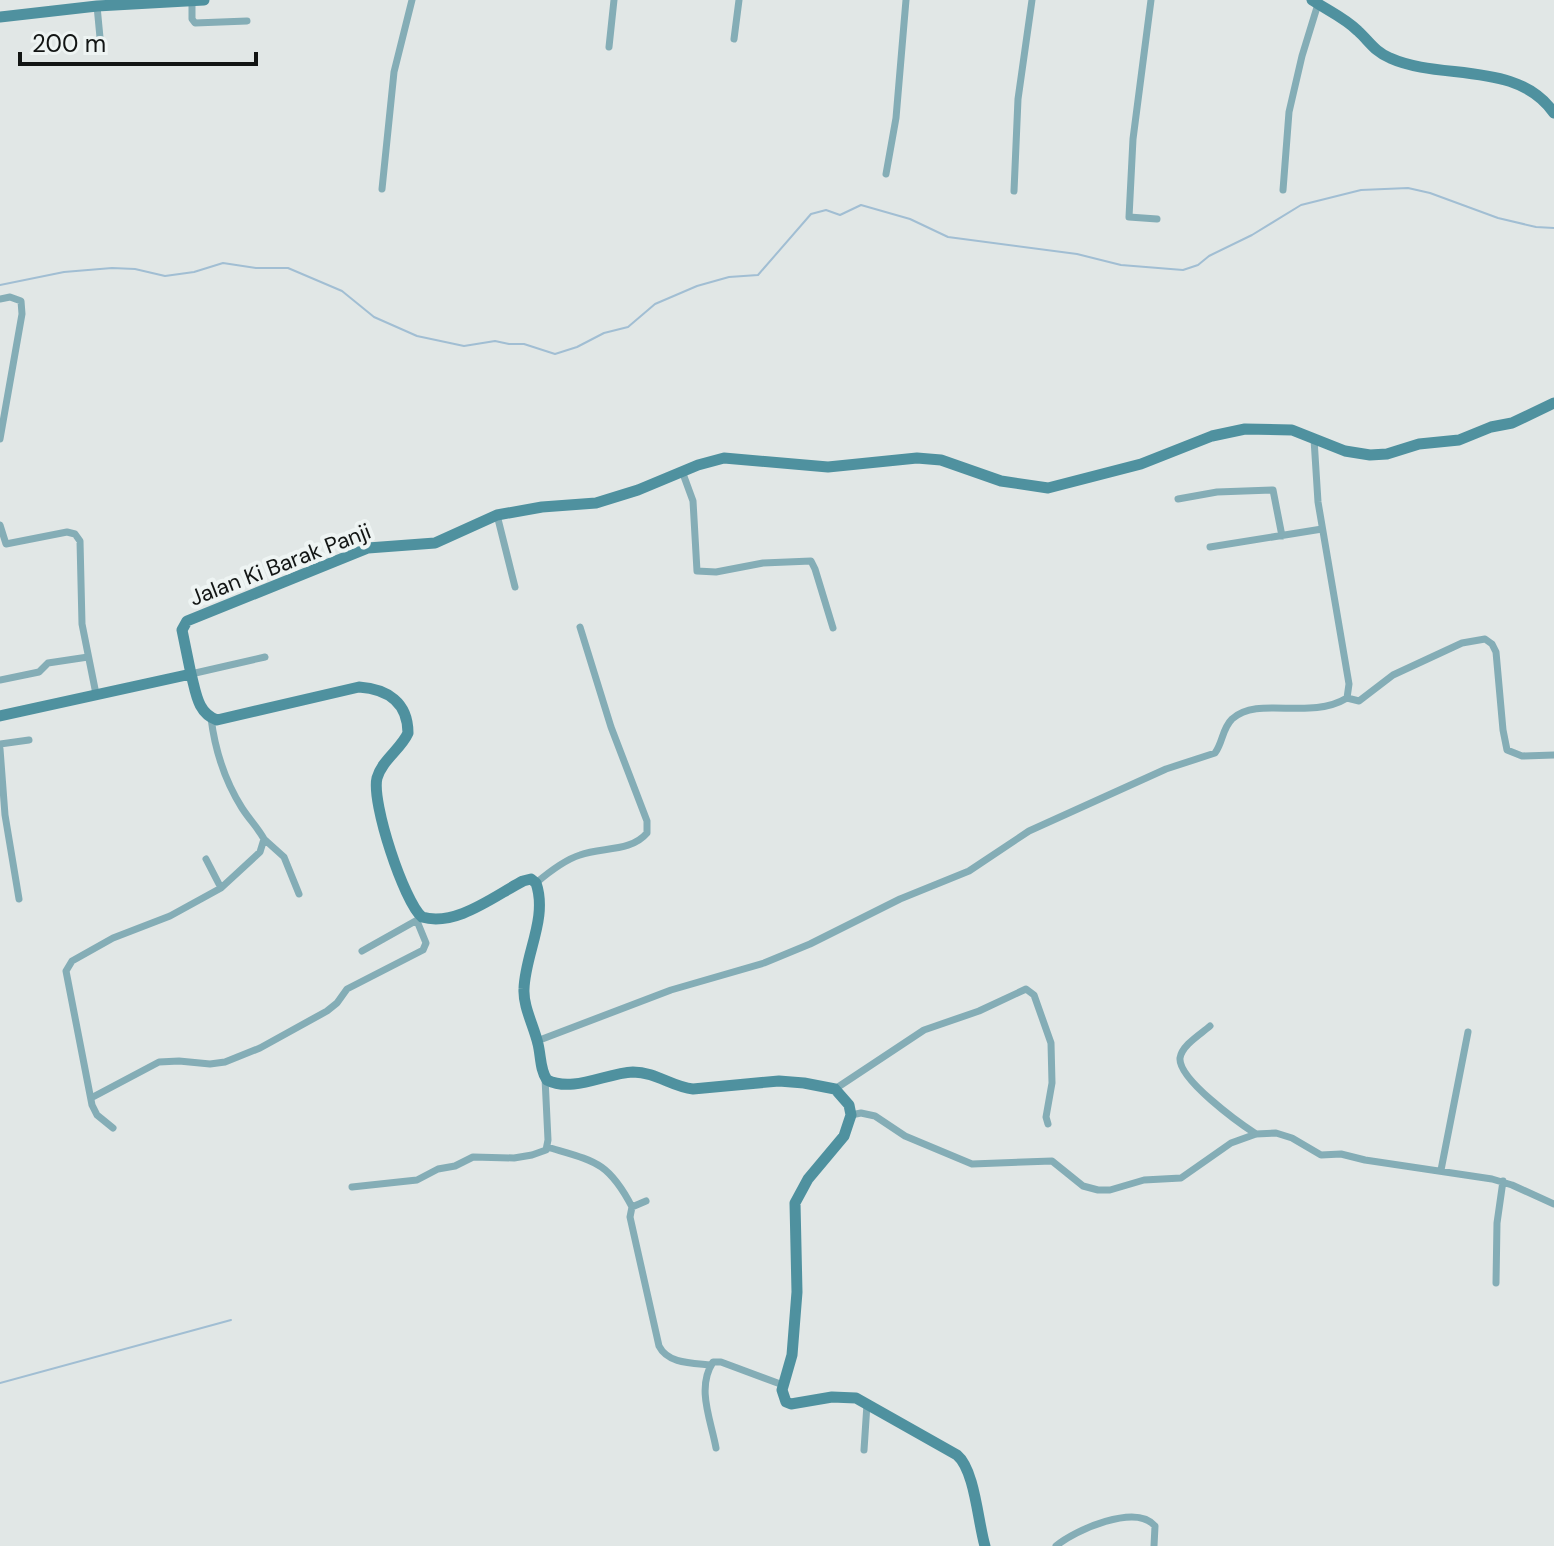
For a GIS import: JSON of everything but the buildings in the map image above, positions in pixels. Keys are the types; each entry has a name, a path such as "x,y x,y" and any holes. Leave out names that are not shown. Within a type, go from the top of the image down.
{"street":[{"path":"192,0 192,19 195,23 247,21"},
{"path":"0,17 97,6 204,0"},
{"path":"382,189 394,72 412,0"},
{"path":"609,47 614,0"},
{"path":"734,39 739,0"},
{"path":"886,174 896,118 906,0"},
{"path":"1014,191 1018,99 1032,0"},
{"path":"1151,0 1133,139 1129,217 1157,219"},
{"path":"1283,190 1289,112 1315,2 1348,23 1373,48 1388,57 1425,68 1464,71 1502,79 1536,94 1554,113"},
{"path":"97,6 101,48"},
{"path":"0,299 10,297 21,301 22,314 0,439"},
{"name":"Jalan Ki Barak Panji","path":"191,674 182,630 187,621 368,548 435,543 497,515 542,507 596,503 724,458 828,467 917,458 953,463 1001,481 1048,488 1141,464 1230,431 1280,429 1345,451 1387,454 1419,444 1465,438 1491,427 1512,423 1554,403"},
{"path":"1314,439 1322,529 1349,684 1347,698"},
{"path":"682,471 693,501 697,571 716,572 763,563 811,561 833,628"},
{"path":"1178,499 1217,492 1273,490 1282,536"},
{"path":"497,515 515,587"},
{"path":"0,525 3,547 67,532 75,534 80,541 81,610 96,694"},
{"path":"1210,547 1322,529"},
{"path":"536,883 576,856 629,846 647,833 647,821 611,727 580,627"},
{"path":"537,1041 671,990 764,963 900,899 950,881 1029,831 1166,769 1215,753 1225,729 1241,713 1260,708 1315,709 1347,698 1359,701 1393,675 1462,643 1485,639 1496,652 1507,750 1522,756 1554,755"},
{"path":"0,680 39,672 48,663 88,657"},
{"path":"0,716 265,657"},
{"path":"91,1098 159,1062 225,1062 297,1030 333,1007 347,989 423,950 426,943 420,919 408,898 383,826 375,795 380,770 408,733 407,719 398,700 379,690 359,687 222,720 211,718 201,709 191,674"},
{"path":"211,718 214,745 234,793 264,839 284,857 299,894"},
{"path":"19,899 5,815 0,746 29,740"},
{"path":"113,1128 97,1115 91,1098 66,975 67,967 72,961 113,938 170,916 221,888 263,848 264,839"},
{"path":"206,859 221,888"},
{"path":"362,951 420,919 438,919 461,913 523,881 531,879 536,883 540,898 536,937 524,988 545,1078 547,1147"},
{"path":"835,1089 924,1030 1029,989 1047,1029 1052,1053 1048,1124"},
{"path":"1210,1026 1184,1050 1180,1056 1181,1065 1206,1096 1256,1134"},
{"path":"1441,1170 1468,1032"},
{"path":"545,1078 558,1084 576,1083 637,1072 651,1074 686,1089 779,1081 835,1089 846,1099 851,1115 844,1136 797,1197 796,1314 792,1355 783,1385 784,1398 791,1404 841,1397 867,1402 889,1419 963,1460 985,1546"},
{"path":"851,1115 861,1113 875,1116 905,1136 972,1164 1057,1162 1076,1182 1098,1190 1110,1190 1144,1180 1185,1177 1219,1150 1256,1134 1282,1134 1321,1155 1341,1154 1503,1181 1554,1204"},
{"path":"352,1187 417,1180 473,1157 523,1157 547,1147"},
{"path":"547,1147 583,1157 615,1177 632,1207 630,1217 662,1351 671,1359 711,1365"},
{"path":"1496,1283 1497,1223 1503,1181"},
{"path":"632,1207 646,1201"},
{"path":"716,1448 705,1399 706,1376 715,1361 783,1385"},
{"path":"864,1450 867,1402"},
{"path":"1056,1546 1080,1530 1142,1517 1155,1526 1154,1546"}],"waterway":[{"path":"0,285 64,272 112,268 135,269 165,276 194,272 223,263 256,268 288,268 342,291 374,317 417,336 464,346 495,341 524,344 555,354 604,333 628,327 655,304 697,286 729,277 758,275 811,214 826,210 840,215 861,205 910,219 948,237 1077,254 1121,265 1183,270 1198,265 1301,205 1361,190 1408,188 1498,218 1554,228"},
{"path":"0,1383 231,1320"}]}
